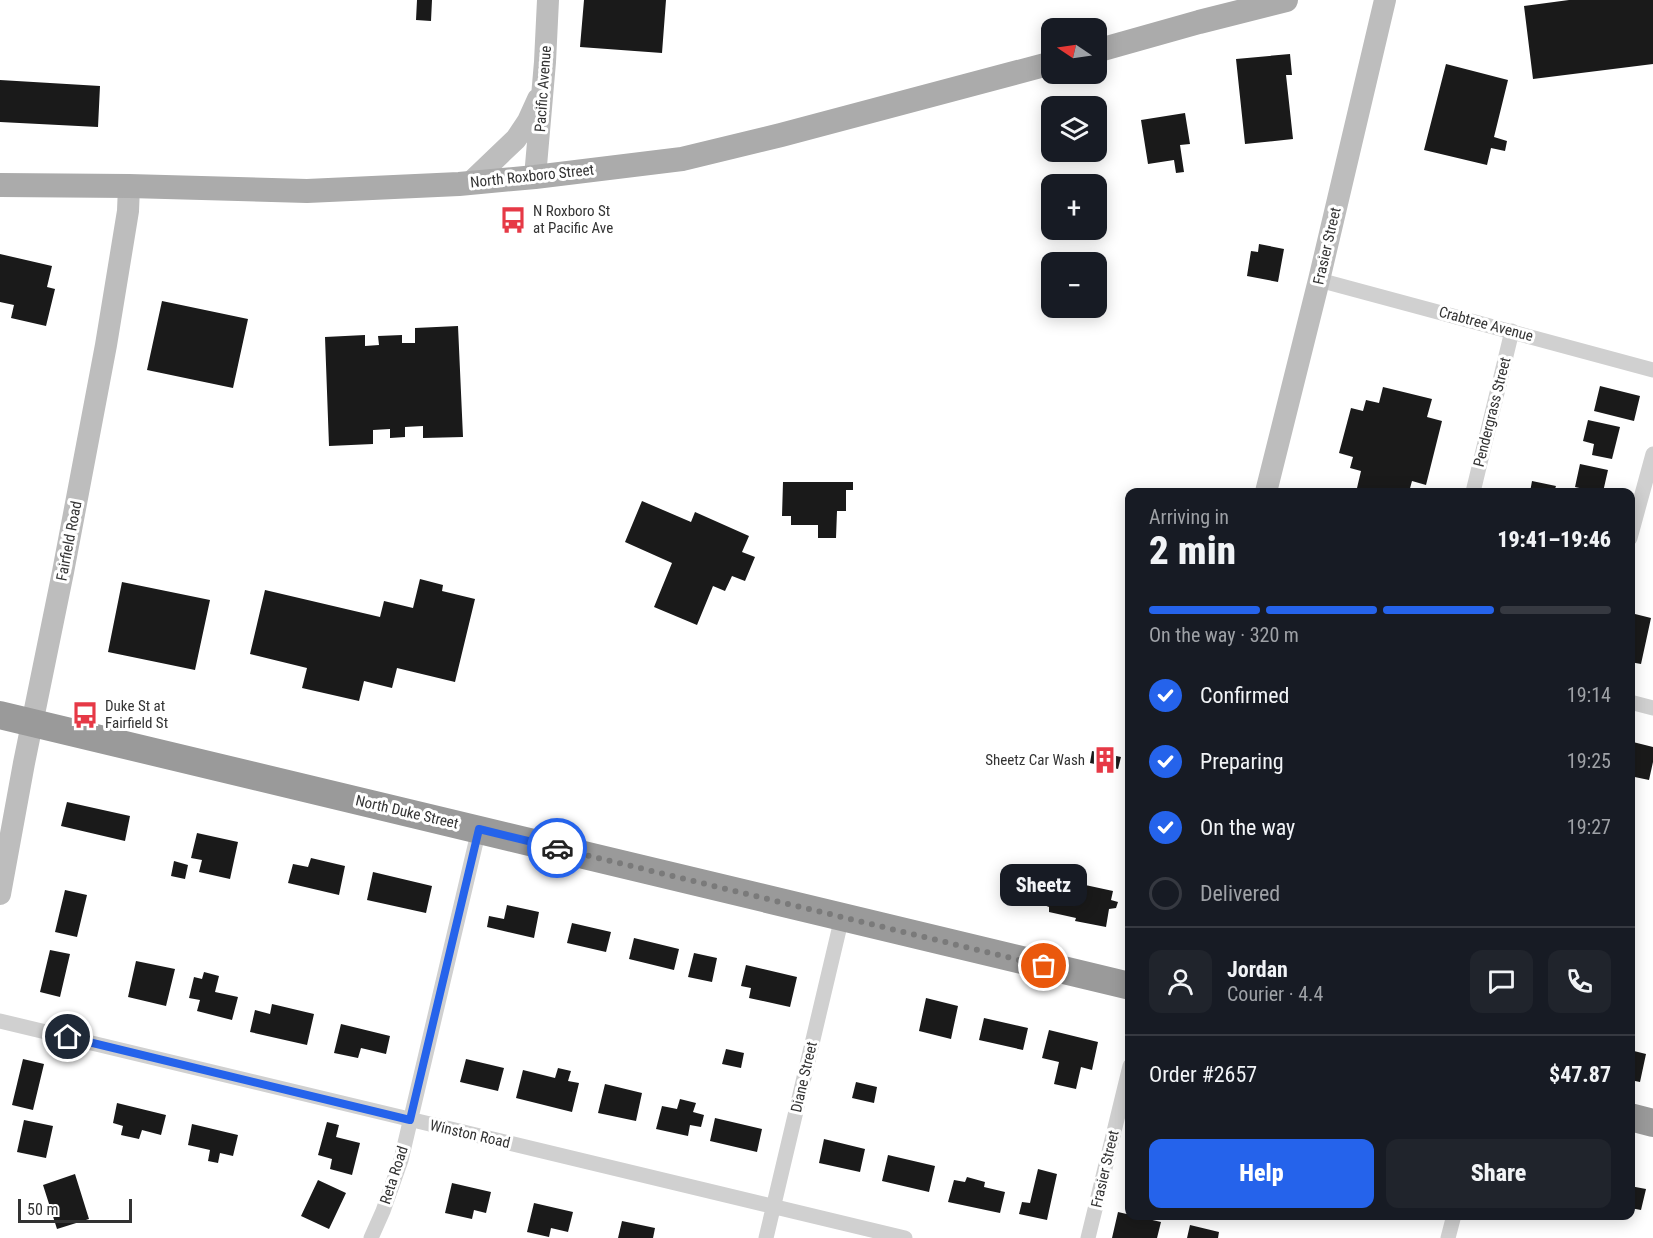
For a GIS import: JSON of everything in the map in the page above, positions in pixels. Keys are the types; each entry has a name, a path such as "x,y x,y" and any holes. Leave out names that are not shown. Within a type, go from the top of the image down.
{"highway":[{"name":"North Duke Street","path":"0,715 1125,985"},
{"path":"1635,1118 1653,1123"}],"main road":[{"path":"1107,48 1286,0"},
{"name":"North Roxboro Street","path":"0,185 307,191 470,183 535,177 682,159 1041,66"}],"street":[{"name":"Pacific Avenue","path":"535,177 548,0"},
{"name":"Frasier Street","path":"1267,488 1320,280 1385,0"},
{"path":"470,183 516,139 528,121 543,86"},
{"name":"Fairfield Road","path":"0,894 106,345 128,211 129,186"},
{"name":"Crabtree Avenue","path":"1320,280 1653,370"},
{"name":"Pendergrass Street","path":"1474,488 1512,331"},
{"path":"1635,520 1653,454"},
{"path":"1635,703 1653,708"},
{"name":"Reta Road","path":"371,1238 401,1160 479,829"},
{"name":"Diane Street","path":"766,1238 842,917"},
{"name":"Winston Road","path":"0,1021 905,1238"},
{"name":"Frasier Street","path":"1088,1238 1125,1086"},
{"path":"1448,1238 1453,1220"}],"building":[{"path":"417,0 432,0 431,21 416,20"},
{"path":"584,0 666,0 662,53 580,47"},
{"path":"1569,0 1653,0 1653,64 1533,79 1524,6"},
{"path":"1290,54 1292,75 1286,75 1293,139 1245,144 1236,59"},
{"path":"1446,64 1508,80 1494,137 1507,141 1505,151 1491,148 1487,165 1424,150"},
{"path":"0,80 100,86 98,127 0,122"},
{"path":"1185,113 1190,144 1180,145 1184,172 1176,173 1174,160 1148,164 1141,120"},
{"path":"1259,244 1284,249 1278,282 1247,276 1251,251 1258,252"},
{"path":"0,254 52,266 47,287 55,289 46,326 11,318 14,305 0,302"},
{"path":"162,301 248,319 233,388 147,370"},
{"path":"458,326 463,437 423,438 423,426 405,427 405,437 390,438 390,429 373,430 373,444 329,446 325,337 365,335 365,346 379,345 378,336 402,335 402,343 415,343 415,328"},
{"path":"1600,386 1640,396 1634,421 1594,411"},
{"path":"1383,387 1432,399 1427,417 1442,421 1426,485 1412,481 1410,488 1357,488 1361,471 1350,468 1353,457 1339,453 1351,408 1363,411 1366,400 1379,403"},
{"path":"1588,420 1620,427 1612,459 1592,455 1594,444 1583,441"},
{"path":"1580,464 1608,470 1604,488 1575,487"},
{"path":"1532,481 1556,486 1555,488 1531,488"},
{"path":"783,482 853,482 853,490 846,490 846,511 837,511 836,538 818,538 818,525 791,525 791,516 782,516"},
{"path":"642,501 691,522 695,512 749,536 742,552 755,557 745,581 732,576 725,591 713,586 697,625 654,607 672,563 625,542"},
{"path":"420,579 443,585 442,591 475,599 455,682 397,668 392,688 364,681 359,701 302,688 307,668 250,654 265,590 380,617 384,601 413,608"},
{"path":"122,582 210,600 195,670 108,652"},
{"path":"1635,614 1651,618 1641,664 1635,663"},
{"path":"1635,742 1653,747 1653,762 1649,780 1635,777"},
{"name":"Sheetz Car Wash","path":"1092,751 1121,757 1118,769 1090,763"},
{"path":"67,802 130,816 125,841 61,826"},
{"path":"197,833 238,842 230,879 199,872 202,860 191,858"},
{"path":"311,858 345,866 339,895 288,883 293,864 308,867"},
{"path":"174,861 188,865 185,879 171,876"},
{"path":"373,872 432,886 426,913 367,900"},
{"path":"1068,877 1076,879 1076,883 1113,891 1111,900 1118,902 1116,908 1109,909 1106,927 1075,921 1076,918 1049,912 1049,907 1044,905 1046,898 1052,900 1057,878 1067,879"},
{"path":"65,890 87,895 77,937 55,932"},
{"path":"507,905 539,912 534,938 487,927 489,916 504,919"},
{"path":"572,923 611,932 606,952 567,943"},
{"path":"634,938 679,949 674,970 629,959"},
{"path":"50,950 70,954 60,997 40,992"},
{"path":"694,953 717,958 712,982 688,977"},
{"path":"136,961 175,969 166,1006 128,997"},
{"path":"746,965 797,977 790,1007 749,998 751,988 741,986"},
{"path":"204,972 219,976 215,992 238,997 232,1020 197,1011 200,1000 189,998 194,977 202,979"},
{"path":"926,998 958,1006 951,1039 919,1031"},
{"path":"272,1004 314,1014 307,1045 250,1032 255,1010 270,1014"},
{"path":"984,1018 1028,1028 1023,1050 979,1040"},
{"path":"341,1024 390,1036 386,1054 361,1048 358,1058 334,1053"},
{"path":"1049,1030 1098,1042 1092,1070 1081,1067 1076,1089 1054,1084 1059,1062 1042,1058"},
{"path":"726,1049 744,1053 741,1068 722,1064"},
{"path":"1635,1051 1646,1054 1640,1082 1635,1081"},
{"path":"23,1059 44,1064 33,1110 12,1105"},
{"path":"466,1059 504,1068 498,1091 460,1082"},
{"path":"558,1068 571,1071 568,1081 579,1083 572,1112 516,1098 523,1070 555,1078"},
{"path":"856,1082 877,1087 874,1103 852,1098"},
{"path":"605,1084 642,1093 636,1121 598,1113"},
{"path":"680,1099 696,1103 693,1112 704,1115 701,1127 690,1125 688,1136 656,1129 662,1106 677,1109"},
{"path":"117,1103 166,1115 161,1135 142,1130 139,1139 121,1135 123,1126 113,1123"},
{"path":"715,1118 762,1129 757,1152 710,1141"},
{"path":"24,1120 53,1126 46,1158 17,1152"},
{"path":"327,1122 339,1125 336,1137 360,1143 352,1175 330,1169 332,1159 318,1155"},
{"path":"192,1124 238,1135 233,1156 220,1153 218,1163 208,1161 210,1150 188,1145"},
{"path":"824,1139 865,1149 860,1172 819,1163"},
{"path":"888,1155 935,1166 929,1192 882,1181"},
{"path":"1038,1169 1057,1174 1047,1220 1019,1214 1022,1202 1030,1203"},
{"path":"75,1174 89,1219 57,1229 43,1185"},
{"path":"967,1177 985,1182 984,1187 1005,1192 1000,1213 948,1202 954,1180 965,1182"},
{"path":"318,1180 346,1193 329,1229 301,1216"},
{"path":"452,1183 491,1192 486,1213 474,1210 472,1219 445,1213"},
{"path":"1635,1187 1646,1189 1641,1210 1635,1209"},
{"path":"534,1203 573,1212 568,1232 551,1228 549,1237 527,1232"},
{"path":"1118,1212 1125,1214 1125,1220 1161,1222 1157,1238 1112,1238"},
{"path":"622,1221 655,1228 653,1238 618,1238"},
{"path":"1190,1225 1219,1232 1218,1238 1187,1238"}],"way so far":[{"path":"557,848 1044,966"}],"place":[{"name":"N Roxboro St at Pacific Ave","path":"513,220"},
{"name":"Duke St at Fairfield St","path":"85,715"},
{"name":"Sheetz Car Wash","path":"1105,760"},
{"name":"Sheetz","path":"1044,966"}],"route":[{"path":"68,1037 410,1120 479,829 557,848"}]}
